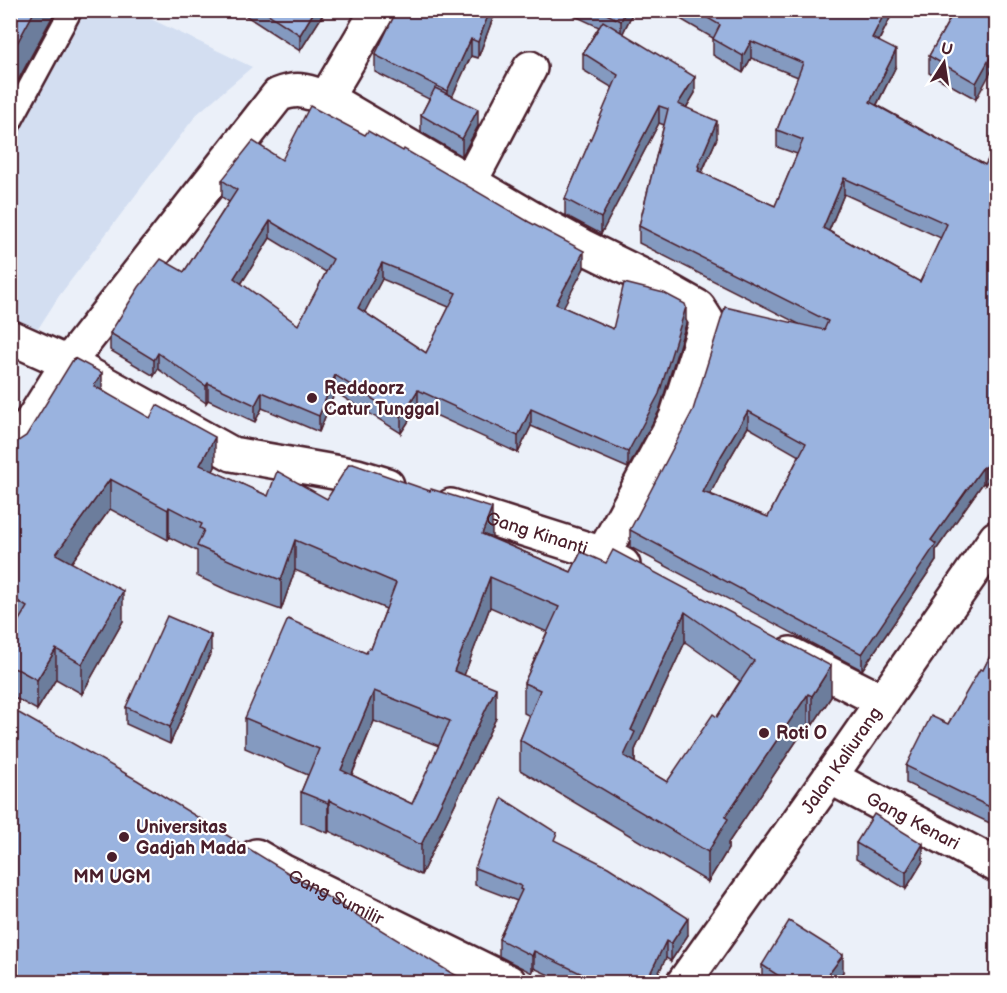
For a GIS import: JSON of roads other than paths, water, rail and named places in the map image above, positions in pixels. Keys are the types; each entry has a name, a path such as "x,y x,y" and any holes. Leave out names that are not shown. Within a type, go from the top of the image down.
{"street":[{"path":"326,98 378,10"},
{"path":"470,182 530,68"},
{"path":"10,456 68,363 278,95 292,89 306,91 326,98 582,246 644,276 698,307 707,321 676,418 603,554"},
{"name":"Gang Kinanti","path":"10,337 68,363 232,454 357,476 603,554 654,581"},
{"name":"Jalan Kaliurang","path":"684,982 996,538"},
{"path":"765,641 882,701"},
{"name":"Gang Kenari","path":"830,777 996,865"},
{"name":"Gang Sumilir","path":"232,842 282,871 509,982"}],"lane":[{"path":"10,123 70,10"}],"place":[{"name":"Reddoorz Catur Tunggal","path":"312,398"},
{"name":"Roti O","path":"764,733"},
{"name":"Universitas Gadjah Mada","path":"124,837"},
{"name":"MM UGM","path":"112,857"}]}
